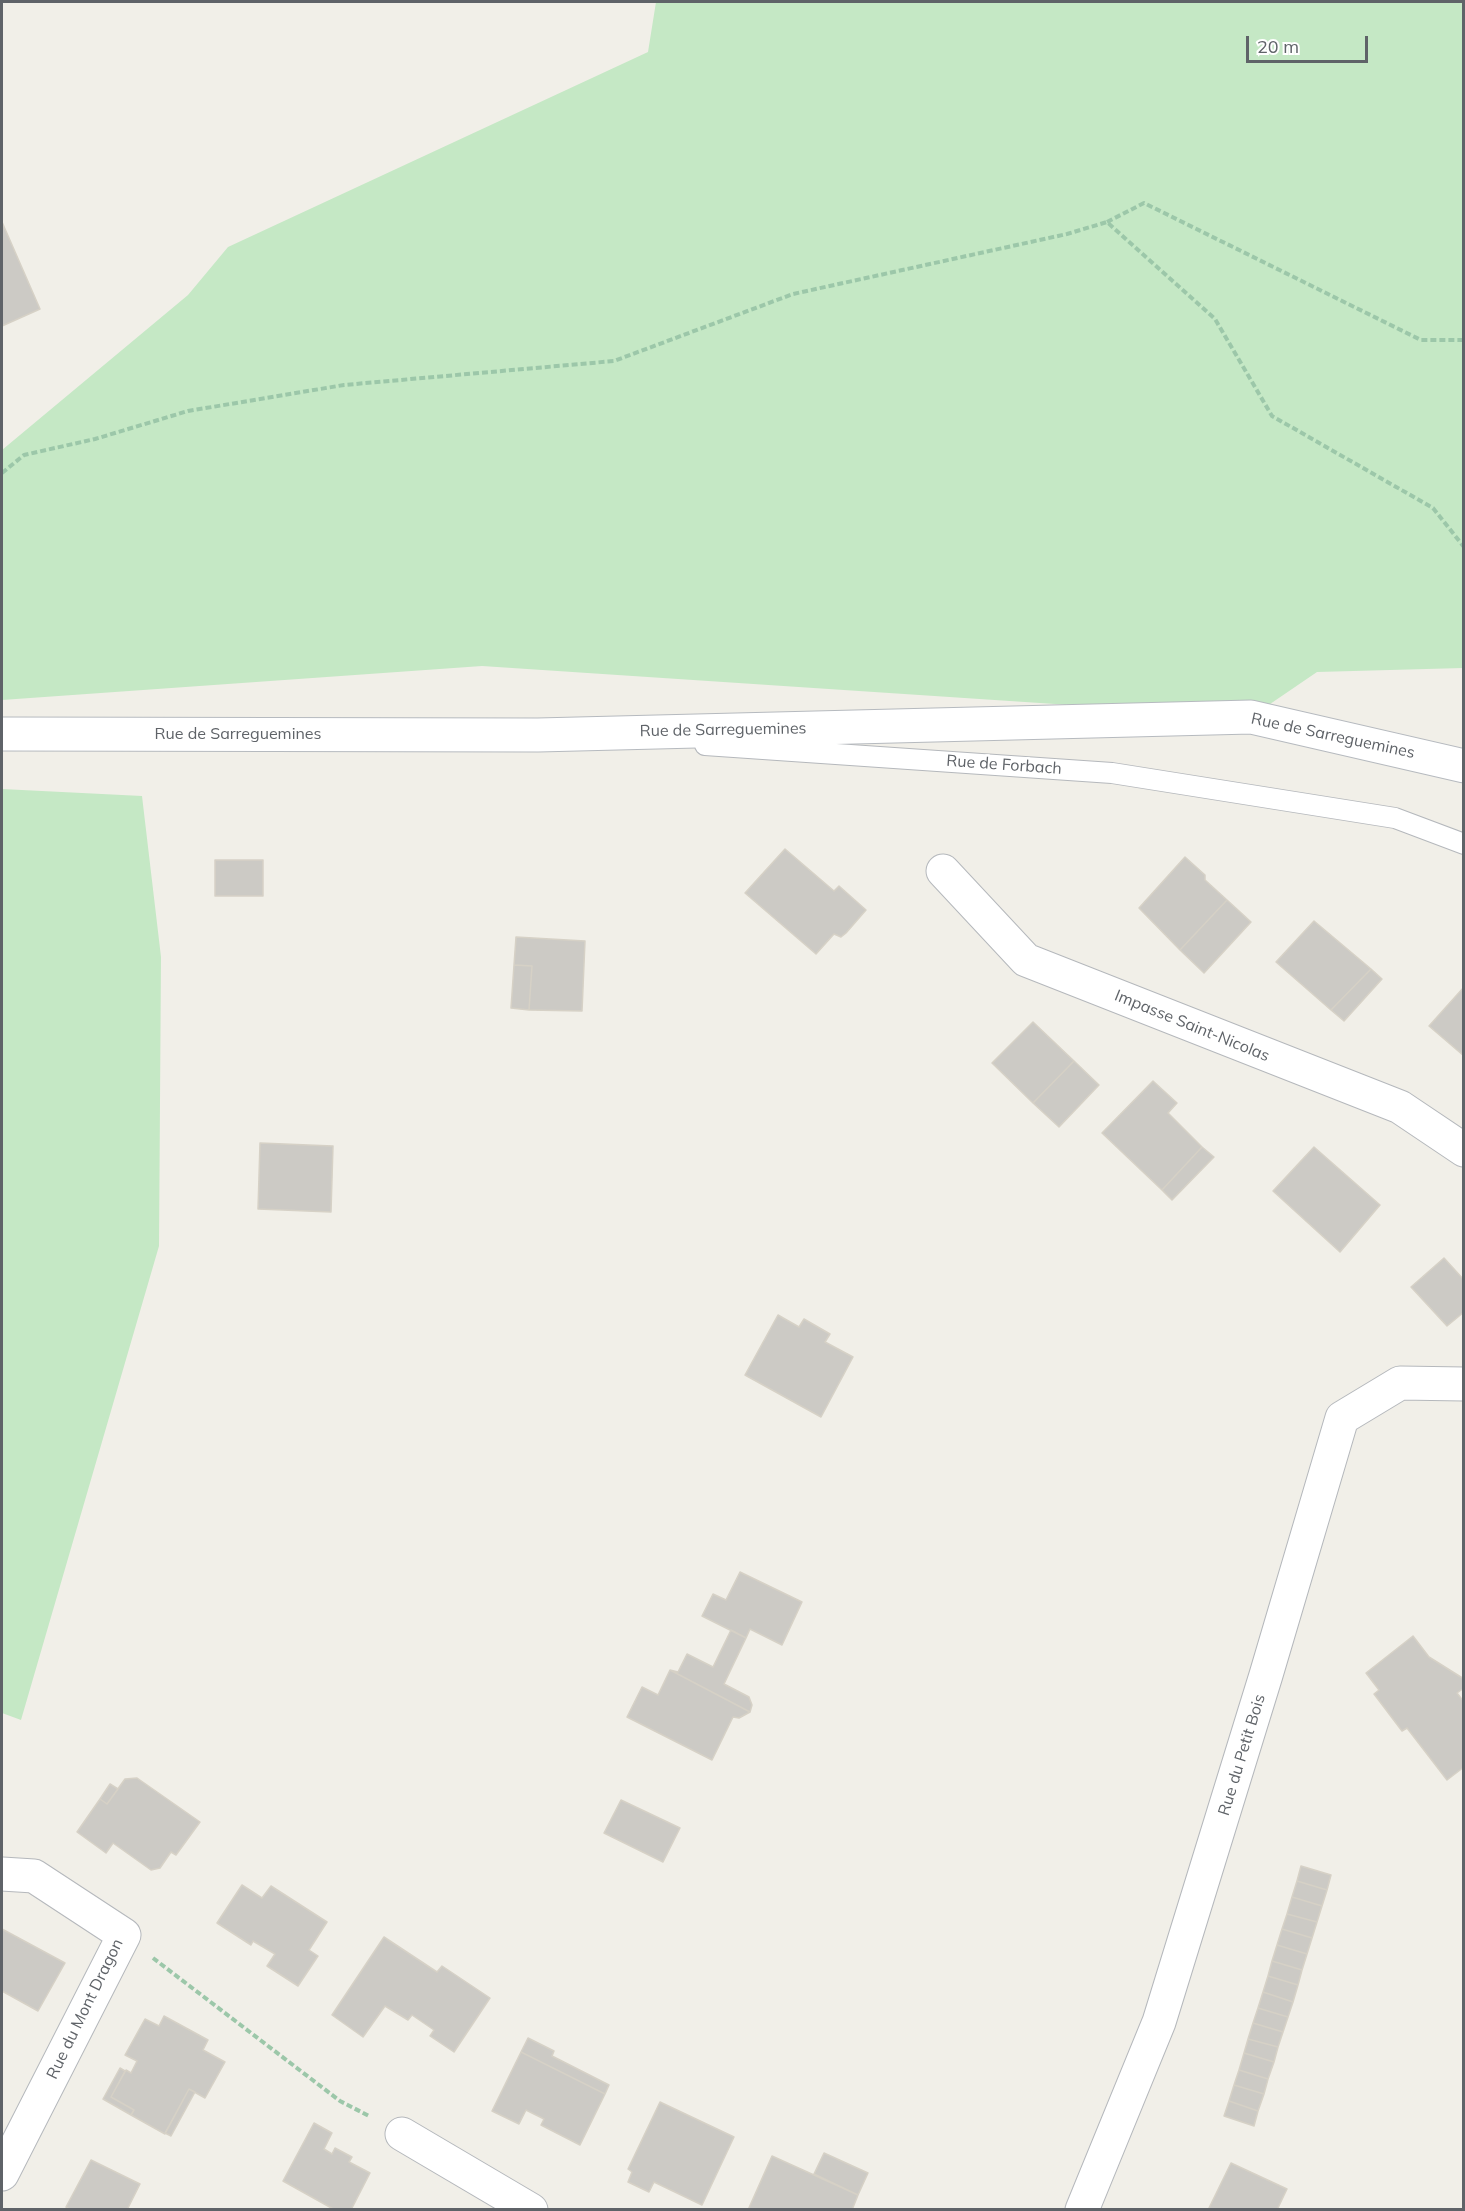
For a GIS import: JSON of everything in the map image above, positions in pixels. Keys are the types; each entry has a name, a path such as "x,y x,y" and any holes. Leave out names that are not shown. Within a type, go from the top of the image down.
{"street":[{"name":"Rue de Sarreguemines","path":"2,734 538,735 1251,717 1456,762"},
{"name":"Impasse Saint-Nicolas","path":"944,871 1026,960 1400,1107 1464,1150"},
{"name":"Rue du Petit Bois","path":"1082,2210 1159,2022 1266,1676 1342,1418 1400,1383 1464,1384"},
{"name":"Rue du Mont Dragon","path":"2,1874 34,1876 124,1935 2,2174"},
{"path":"402,2134 531,2210"}],"lane":[{"name":"Rue de Forbach","path":"538,735 1112,773 1395,818 1464,844"}],"path":[{"path":"2,473 24,455 95,439 188,411 344,386 614,361 793,294 1067,234 1107,222 1144,203 1421,340 1464,339"},
{"path":"1107,222 1215,319 1272,416 1433,508 1464,547"},
{"path":"124,1935 340,2101 402,2134"}],"green space":[{"path":"656,2 1463,2 1463,668 1317,672 1251,717 482,666 2,700 2,450 188,295 228,247 648,52"},
{"path":"2,789 142,796 161,957 159,1246 21,1720 2,1713"}],"building":[{"path":"2,222 40,309 2,326"},
{"path":"785,849 834,891 839,886 866,910 846,933 841,937 834,934 816,954 745,893"},
{"path":"1185,857 1227,900 1180,950 1139,908"},
{"path":"215,860 263,860 263,896 215,896"},
{"path":"1227,900 1251,922 1204,973 1180,950"},
{"path":"1314,921 1371,969 1331,1010 1276,962"},
{"path":"516,937 585,941 582,1011 529,1010 532,966 514,965"},
{"path":"514,965 532,966 529,1010 511,1008"},
{"path":"1371,969 1382,979 1344,1021 1331,1010"},
{"path":"1464,987 1464,1056 1429,1026"},
{"path":"1033,1022 1074,1061 1033,1103 992,1063"},
{"path":"1074,1061 1099,1085 1059,1127 1033,1103"},
{"path":"1153,1081 1177,1103 1168,1113 1202,1147 1162,1190 1102,1133"},
{"path":"260,1143 333,1146 331,1212 258,1209"},
{"path":"1202,1147 1214,1157 1172,1200 1162,1190"},
{"path":"1314,1147 1380,1205 1340,1252 1273,1191"},
{"path":"1444,1258 1464,1280 1464,1312 1447,1326 1411,1287"},
{"path":"778,1315 799,1327 804,1319 830,1334 825,1342 853,1357 821,1417 745,1375"},
{"path":"740,1572 802,1602 782,1645 750,1629 746,1638 702,1616 713,1594 726,1600"},
{"path":"731,1630 746,1638 724,1684 749,1697 752,1705 750,1712 670,1670 678,1672 687,1654 713,1667"},
{"path":"1413,1636 1429,1657 1464,1679 1464,1688 1457,1693 1464,1702 1464,1767 1447,1780 1407,1728 1402,1731 1374,1694 1379,1690 1366,1673"},
{"path":"670,1670 750,1712 739,1718 733,1717 712,1760 627,1717 642,1687 658,1695"},
{"path":"137,1778 200,1822 176,1855 171,1852 160,1868 151,1870 113,1843 106,1853 77,1832 100,1799 107,1804 125,1779"},
{"path":"110,1784 118,1789 107,1804 100,1799"},
{"path":"621,1800 680,1828 663,1862 604,1833"},
{"path":"1301,1866 1331,1875 1327,1890 1297,1881"},
{"path":"1297,1881 1327,1890 1322,1906 1292,1897"},
{"path":"242,1885 262,1898 271,1886 327,1922 309,1950 318,1956 298,1986 267,1966 275,1954 253,1941 251,1945 217,1923"},
{"path":"1292,1897 1322,1906 1317,1922 1287,1914"},
{"path":"1287,1914 1317,1922 1312,1938 1282,1929"},
{"path":"2,1929 65,1963 38,2011 2,1991"},
{"path":"1282,1929 1312,1938 1307,1954 1277,1945"},
{"path":"384,1937 437,1972 442,1966 490,1998 454,2052 430,2036 434,2030 412,2015 408,2020 385,2006 363,2037 332,2015"},
{"path":"1277,1945 1307,1954 1302,1970 1272,1961"},
{"path":"1272,1961 1302,1970 1298,1985 1268,1976"},
{"path":"1268,1976 1298,1985 1293,2002 1263,1992"},
{"path":"1263,1992 1293,2002 1288,2017 1258,2008"},
{"path":"1258,2008 1288,2017 1283,2032 1253,2023"},
{"path":"164,2016 208,2040 203,2050 225,2062 205,2098 189,2089 165,2134 131,2115 134,2110 111,2097 126,2070 131,2073 137,2061 125,2055 145,2019 159,2026"},
{"path":"1253,2023 1283,2032 1278,2047 1248,2039"},
{"path":"528,2038 554,2051 552,2056 609,2085 605,2094 521,2052"},
{"path":"1248,2039 1278,2047 1274,2062 1244,2053"},
{"path":"521,2052 605,2094 580,2145 541,2125 544,2119 526,2110 519,2124 492,2111"},
{"path":"1244,2053 1274,2062 1268,2079 1239,2070"},
{"path":"120,2068 125,2071 111,2097 134,2110 131,2115 103,2099"},
{"path":"1239,2070 1268,2079 1264,2094 1234,2085"},
{"path":"1234,2085 1264,2094 1258,2111 1229,2101"},
{"path":"189,2089 195,2092 171,2136 165,2133"},
{"path":"1229,2101 1258,2111 1254,2126 1224,2116"},
{"path":"660,2102 734,2137 702,2205 654,2182 649,2192 628,2182 632,2172 628,2169"},
{"path":"314,2123 332,2133 324,2149 332,2154 335,2148 352,2157 349,2162 370,2173 351,2210 335,2210 283,2181"},
{"path":"824,2153 868,2173 858,2195 814,2174"},
{"path":"772,2156 858,2195 852,2210 748,2210"},
{"path":"91,2160 140,2184 127,2210 71,2210 66,2207"},
{"path":"1231,2163 1287,2189 1277,2210 1208,2210"}]}
